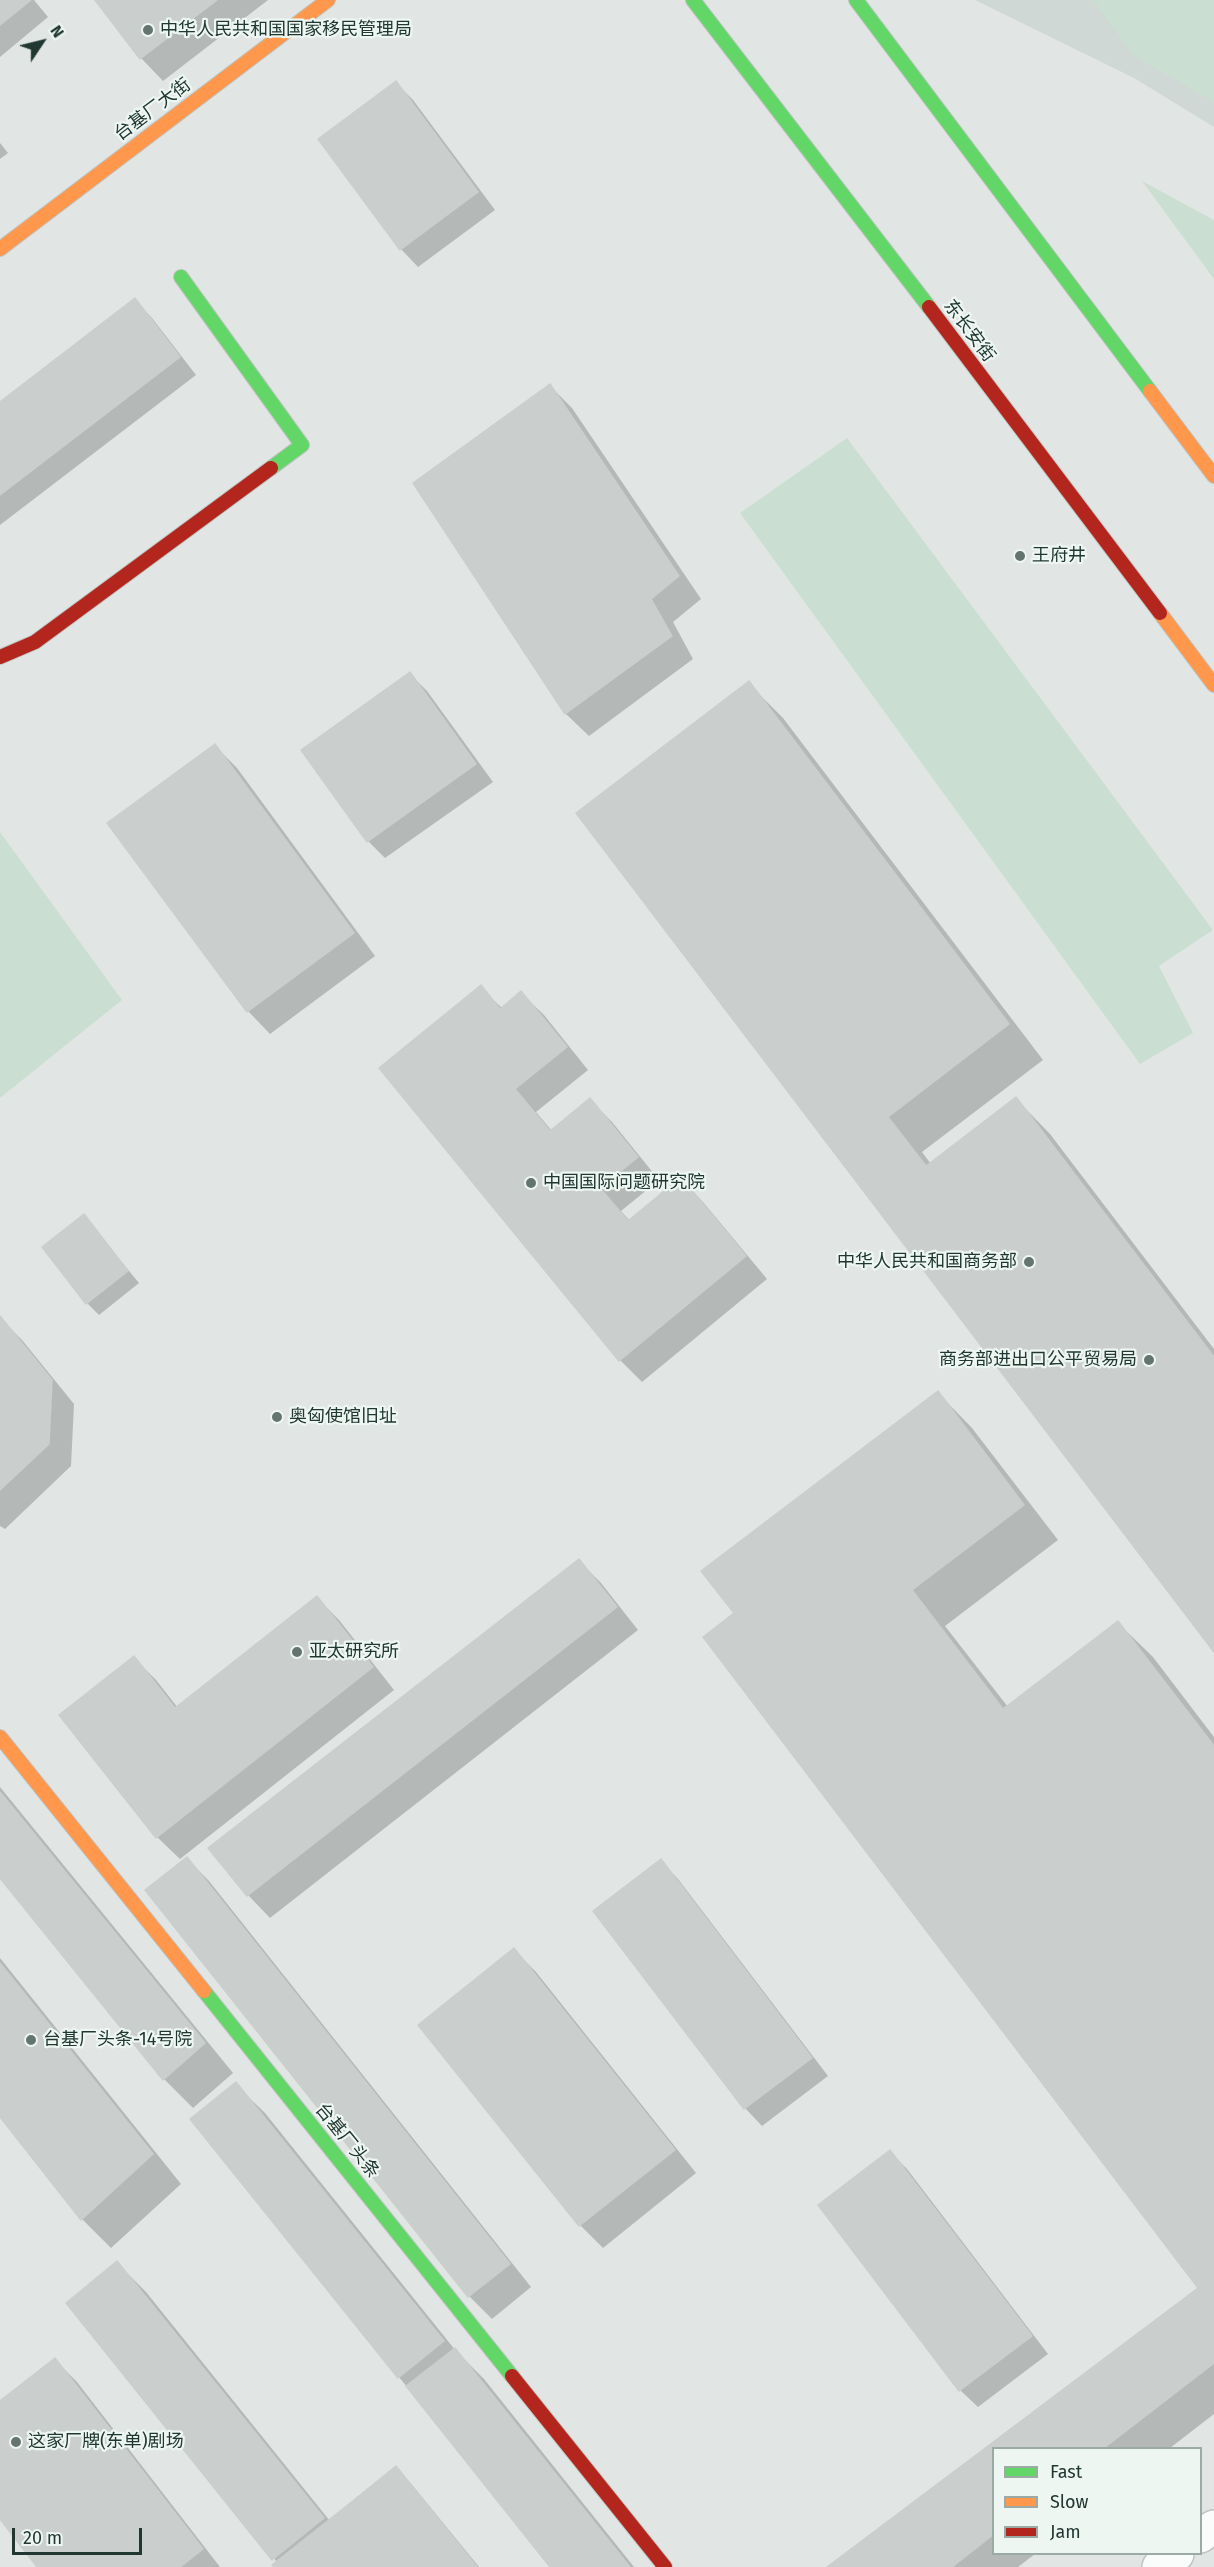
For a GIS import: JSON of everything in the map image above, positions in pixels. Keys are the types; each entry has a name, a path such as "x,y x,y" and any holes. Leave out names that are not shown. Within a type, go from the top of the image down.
{"main road":[{"name":"台基厂大街","path":"0,249 328,0"},
{"name":"东长安街","path":"693,0 872,231 1214,685"},
{"path":"856,0 1214,476"},
{"path":"0,657 35,642 302,445 181,277"},
{"name":"台基厂头条","path":"0,1737 666,2567"}],"street":[{"path":"1159,2567 1174,2555"}],"shaded area":[{"path":"975,0 1214,0 1214,127 1134,78"}],"green space":[{"path":"1093,0 1214,0 1214,102 1133,55"},
{"path":"1142,181 1214,220 1214,279"},
{"path":"847,438 1213,930 1159,966 1193,1033 1140,1064 740,513"},
{"path":"0,832 122,1000 0,1098"}],"building":[{"path":"0,0 31,0 0,25"},
{"name":"中华人民共和国国家移民管理局","path":"95,0 217,0 140,59"},
{"path":"396,81 478,192 400,250 318,139"},
{"path":"135,298 180,357 0,495 0,402"},
{"path":"550,384 679,576 651,599 672,636 565,714 413,483"},
{"path":"410,672 476,764 367,842 301,750"},
{"name":"中华人民共和国商务部","path":"749,681 1009,1024 888,1117 926,1166 1016,1097 1214,1357 1214,1652 576,813"},
{"path":"215,744 354,933 247,1012 107,823"},
{"path":"481,985 500,1009 521,991 567,1047 515,1089 550,1131 590,1098 638,1157 600,1188 628,1221 681,1177 746,1256 619,1361 379,1068"},
{"path":"84,1214 128,1271 86,1304 42,1247"},
{"path":"0,1316 52,1380 49,1444 0,1490"},
{"path":"938,1391 1024,1505 912,1590 1003,1709 1118,1621 1214,1746 1214,2309 703,1637 734,1613 701,1571"},
{"path":"579,1559 617,1607 247,1896 208,1848"},
{"path":"317,1596 373,1667 156,1838 59,1715 134,1656 175,1708"},
{"path":"0,1792 205,2043 163,2080 0,1878"},
{"path":"187,1857 510,2264 468,2297 145,1890"},
{"path":"661,1859 812,2058 744,2109 593,1911"},
{"path":"514,1948 675,2150 579,2226 418,2025"},
{"name":"台基厂头条-14号院","path":"0,1963 153,2154 81,2220 0,2117"},
{"path":"236,2082 444,2341 398,2378 190,2119"},
{"path":"890,2150 1032,2336 959,2391 818,2205"},
{"path":"117,2261 324,2518 272,2560 66,2303"},
{"path":"1198,2288 1214,2309 1214,2363 1105,2447 992,2447 992,2536 952,2567 827,2567"},
{"path":"455,2348 630,2567 550,2567 406,2386"},
{"path":"55,2358 203,2549 180,2567 37,2567 0,2519 0,2401"},
{"path":"396,2466 477,2567 408,2567 354,2500"},
{"path":"354,2500 408,2567 274,2567 272,2565"}],"traffic: fast":[{"path":"693,0 929,307"},
{"path":"856,0 1150,391"},
{"path":"181,277 302,445 271,468"},
{"path":"204,1991 512,2376"}],"traffic: slow":[{"path":"0,249 328,0"},
{"path":"1150,391 1214,476"},
{"path":"1160,613 1214,685"},
{"path":"0,1737 204,1991"}],"traffic: jam":[{"path":"929,307 1160,613"},
{"path":"0,657 35,642 271,468"},
{"path":"512,2376 665,2567"}],"place":[{"name":"中华人民共和国国家移民管理局","path":"148,30"},
{"name":"王府井","path":"1020,556"},
{"name":"中国国际问题研究院","path":"531,1183"},
{"name":"中华人民共和国商务部","path":"1029,1262"},
{"name":"商务部进出口公平贸易局","path":"1149,1360"},
{"name":"奥匈使馆旧址","path":"277,1417"},
{"name":"亚太研究所","path":"297,1652"},
{"name":"台基厂头条-14号院","path":"31,2040"},
{"name":"这家厂牌(东单)剧场","path":"16,2442"}]}
